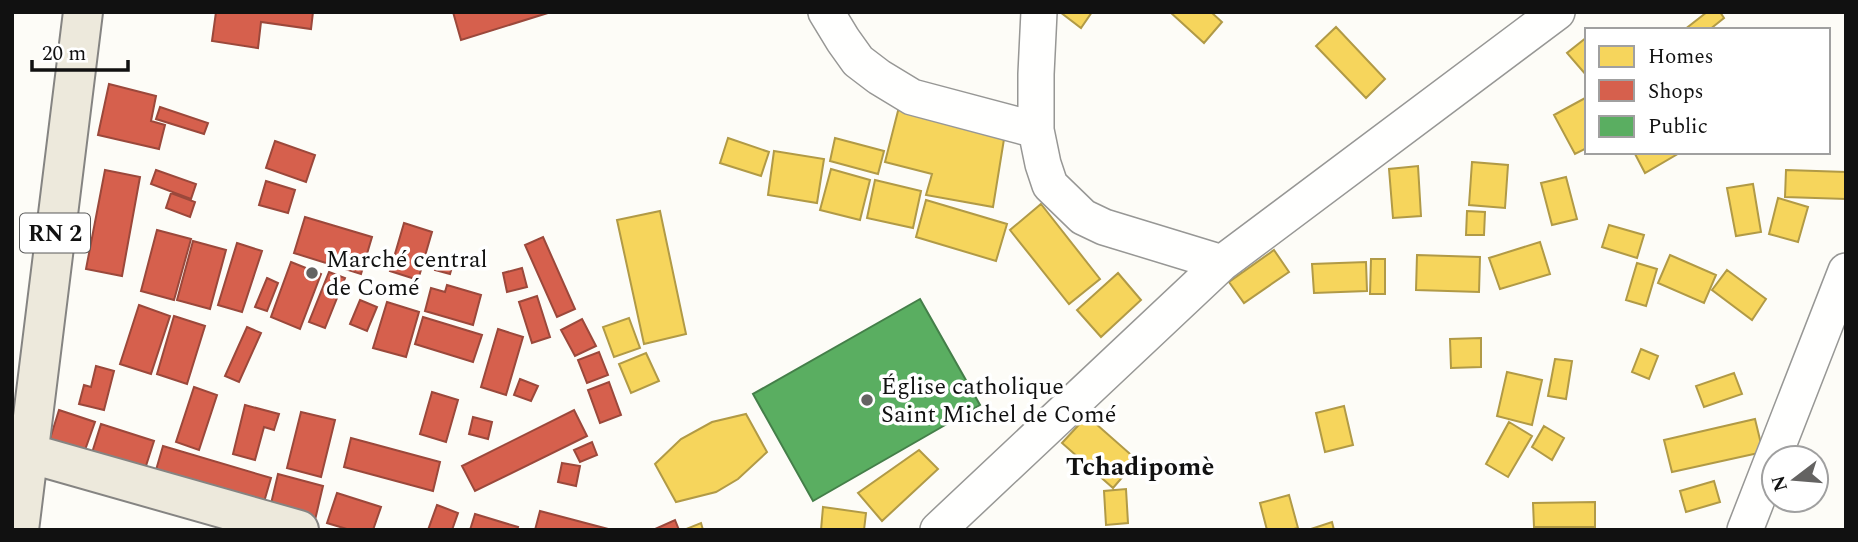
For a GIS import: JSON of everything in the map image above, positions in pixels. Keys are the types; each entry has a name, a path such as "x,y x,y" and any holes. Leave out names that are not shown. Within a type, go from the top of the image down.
{"main road":[{"name":"RN 2","path":"12,406 57,12"},
{"name":"RN 2","path":"19,530 20,452 83,12"},
{"path":"20,452 299,530"}],"street":[{"path":"826,12 858,61 912,97 1036,130"},
{"path":"1040,12 1036,130 1050,185 1083,217 1222,263"},
{"path":"938,530 1222,263 1558,12"},
{"path":"1745,530 1846,271"}],"building: Homes":[{"path":"1060,12 1092,12 1081,28"},
{"path":"1170,12 1211,12 1222,22 1204,43"},
{"path":"1707,12 1720,12 1724,18 1712,28 1687,28"},
{"path":"1336,27 1385,79 1366,98 1316,46"},
{"path":"1585,39 1585,74 1567,53"},
{"path":"1585,98 1585,149 1575,154 1554,115"},
{"path":"899,107 1005,133 993,207 926,195 932,174 885,162"},
{"path":"728,138 769,152 761,176 720,163"},
{"path":"835,138 884,151 878,174 830,161"},
{"path":"774,151 824,159 817,203 768,195"},
{"path":"1635,154 1678,154 1645,173"},
{"path":"1472,162 1508,165 1505,208 1469,205"},
{"path":"1418,166 1421,216 1393,218 1389,169"},
{"path":"831,169 870,180 860,220 820,210"},
{"path":"1786,170 1846,172 1846,199 1785,197"},
{"path":"1566,177 1577,219 1552,225 1541,183"},
{"path":"875,180 921,191 913,228 867,218"},
{"path":"1753,184 1761,232 1736,236 1727,188"},
{"path":"1778,198 1808,207 1798,242 1769,234"},
{"path":"926,200 1007,224 996,261 916,237"},
{"path":"1041,204 1100,279 1069,304 1010,230"},
{"path":"660,211 686,334 644,344 617,220"},
{"path":"1467,211 1485,212 1484,235 1466,235"},
{"path":"1609,225 1644,235 1637,258 1602,247"},
{"path":"1540,242 1550,274 1500,289 1489,258"},
{"path":"1274,250 1289,272 1244,303 1229,282"},
{"path":"1417,255 1480,257 1479,292 1416,290"},
{"path":"1670,255 1716,275 1704,303 1658,283"},
{"path":"1371,259 1385,259 1385,294 1370,294"},
{"path":"1366,262 1367,291 1314,293 1312,264"},
{"path":"1637,263 1657,269 1646,306 1626,300"},
{"path":"1727,270 1766,299 1752,320 1712,290"},
{"path":"1118,273 1141,300 1101,337 1077,310"},
{"path":"629,318 640,348 614,357 603,327"},
{"path":"1481,338 1481,367 1451,368 1450,339"},
{"path":"1641,349 1658,356 1649,379 1632,372"},
{"path":"646,353 659,381 631,393 619,364"},
{"path":"1555,359 1572,361 1566,399 1548,396"},
{"path":"1507,372 1542,380 1532,425 1497,416"},
{"path":"1734,373 1742,394 1704,407 1696,386"},
{"path":"1344,406 1353,445 1325,452 1316,413"},
{"path":"746,414 767,452 738,479 716,492 676,502 655,464 681,439 712,422"},
{"path":"1087,416 1137,460 1113,488 1062,443"},
{"path":"1755,419 1761,444 1760,453 1672,472 1664,440"},
{"path":"1509,422 1532,436 1508,477 1486,464"},
{"path":"1544,426 1564,438 1552,460 1532,447"},
{"path":"919,450 938,469 882,521 858,493"},
{"path":"1714,481 1720,502 1686,512 1680,491"},
{"path":"1126,489 1128,523 1106,525 1104,491"},
{"path":"1289,495 1298,528 1267,530 1260,503"},
{"path":"1595,502 1595,527 1534,527 1533,503"},
{"path":"823,507 866,513 864,530 821,530"},
{"path":"1332,522 1334,530 1308,530"},
{"path":"701,523 703,530 686,529"}],"building: Shops":[{"path":"216,12 313,12 311,29 261,22 258,48 212,41"},
{"path":"453,12 551,12 461,40"},
{"path":"109,84 156,96 151,121 165,125 159,149 98,135"},
{"path":"160,107 208,123 204,134 156,119"},
{"path":"275,141 315,155 306,182 266,168"},
{"path":"105,170 140,177 122,276 86,269"},
{"path":"156,170 196,184 191,199 151,184"},
{"path":"266,181 295,190 288,213 259,205"},
{"path":"171,193 195,202 190,217 166,208"},
{"path":"305,217 372,237 361,274 294,253"},
{"path":"404,223 432,232 418,280 390,271"},
{"path":"157,230 191,239 174,300 141,291"},
{"path":"543,237 575,309 557,317 525,245"},
{"path":"193,241 226,250 210,309 177,300"},
{"path":"237,243 262,251 242,312 218,305"},
{"path":"438,256 454,260 450,274 435,270"},
{"path":"291,262 321,274 300,329 271,317"},
{"path":"522,268 527,287 507,292 503,273"},
{"path":"329,272 345,278 325,328 309,322"},
{"path":"267,278 278,283 267,311 255,307"},
{"path":"447,285 481,295 473,325 425,311 431,288 445,292"},
{"path":"537,296 550,337 532,343 519,302"},
{"path":"360,300 377,307 367,331 350,324"},
{"path":"387,302 419,312 406,357 373,348"},
{"path":"139,305 170,316 151,374 120,364"},
{"path":"174,316 205,326 187,384 157,374"},
{"path":"423,317 482,335 473,362 415,344"},
{"path":"582,319 596,346 575,356 561,330"},
{"path":"247,327 261,333 239,382 225,376"},
{"path":"498,329 523,337 506,395 481,387"},
{"path":"599,352 608,375 587,383 578,360"},
{"path":"96,366 114,371 104,410 79,404 84,385 91,387"},
{"path":"520,379 538,386 531,401 514,395"},
{"path":"609,382 621,415 600,423 588,390"},
{"path":"194,387 217,395 199,450 176,442"},
{"path":"432,392 458,400 446,442 420,434"},
{"path":"245,405 279,414 274,430 264,427 255,460 233,454"},
{"path":"59,410 95,422 85,450 50,439"},
{"path":"574,410 587,436 475,491 462,466"},
{"path":"301,412 335,420 321,477 287,468"},
{"path":"473,417 492,422 488,439 469,434"},
{"path":"101,424 154,441 144,472 91,456"},
{"path":"351,438 440,462 433,491 344,467"},
{"path":"592,442 597,455 580,462 574,450"},
{"path":"163,446 271,478 264,502 156,470"},
{"path":"562,463 580,466 576,486 558,482"},
{"path":"278,474 323,486 315,520 270,508"},
{"path":"337,493 381,507 373,530 350,530 327,523"},
{"path":"437,505 458,513 452,530 428,530"},
{"path":"540,511 612,530 535,530"},
{"path":"475,514 518,527 517,530 470,530"},
{"path":"675,520 679,530 653,530"}],"building: Public":[{"name":"Église catholique Saint Michel de Comé","path":"920,299 980,405 813,501 753,394"}],"place":[{"name":"Marché central de Comé","path":"312,273"},
{"name":"Église catholique Saint Michel de Comé","path":"867,400"}],"district":[{"name":"Tchadipomè","path":"1140,466"}]}
